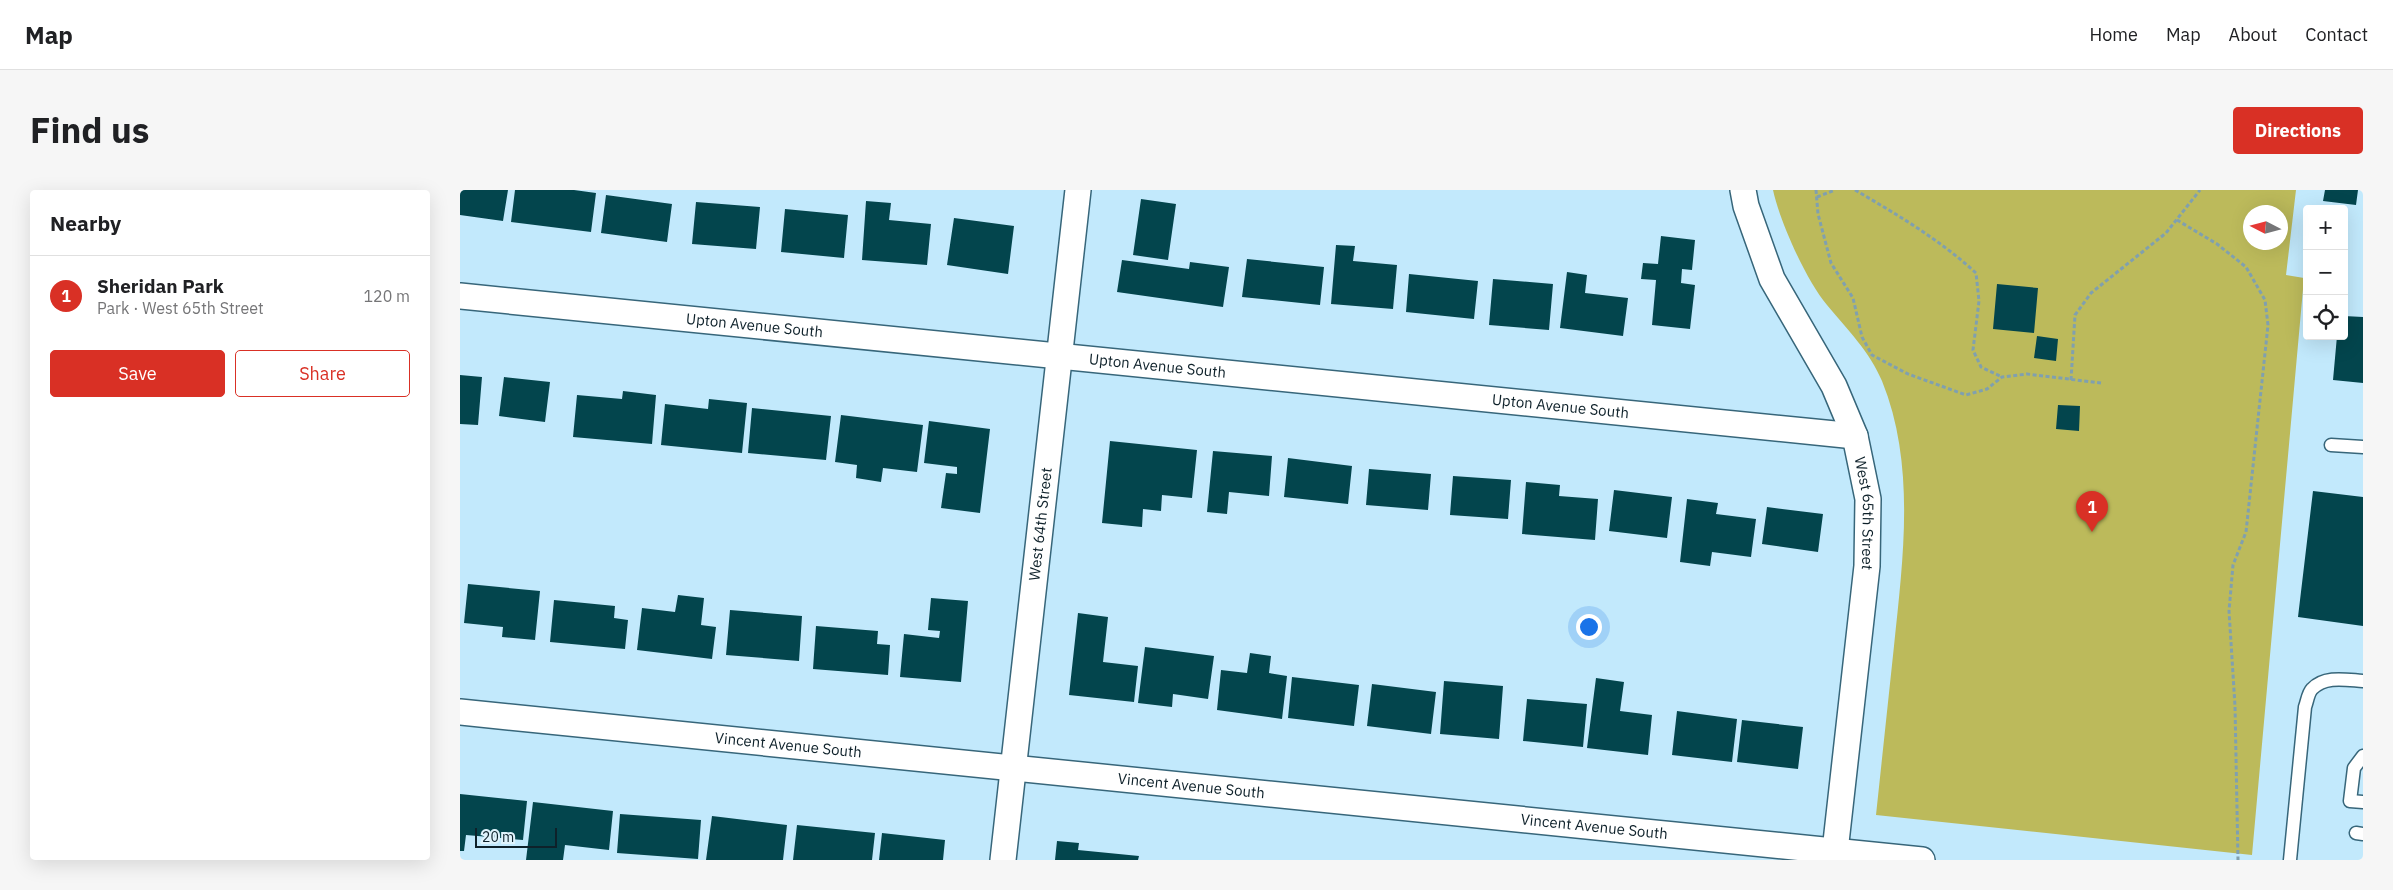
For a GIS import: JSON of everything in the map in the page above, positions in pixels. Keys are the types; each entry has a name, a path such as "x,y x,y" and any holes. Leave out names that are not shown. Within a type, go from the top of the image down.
{"street":[{"name":"West 64th Street","path":"1003,860 1078,190"},
{"name":"West 65th Street","path":"1743,190 1746,206 1772,278 1834,386 1855,436 1868,499 1867,566 1834,856"},
{"name":"Upton Avenue South","path":"460,296 1855,436"},
{"name":"Vincent Avenue South","path":"460,712 1014,768 1834,856 1922,860"}],"lane":[{"path":"2331,445 2363,447"},
{"path":"2290,860 2305,708 2311,690 2318,684 2334,678 2363,682"},
{"path":"2363,756 2354,768 2350,801 2363,802"}],"path":[{"path":"1816,190 1818,214 1831,263 1853,298 1862,337 1872,354 1908,374 1966,395 1987,389 2002,377 2027,374 2101,384"},
{"path":"1817,197 1835,190"},
{"path":"1855,190 1912,225 1957,256 1976,273 1979,301 1973,350 1980,366 2002,377"},
{"path":"2071,380 2075,315 2091,293 2166,233 2200,190"},
{"path":"2177,220 2218,244 2246,267 2265,300 2268,326 2246,532 2233,565 2229,611 2235,706 2238,860"}],"shaded area":[{"path":"1773,190 2296,190 2286,275 2303,278 2303,289 2252,855 1876,815 1901,580 1904,512 1899,446 1893,413 1877,370 1865,351 1819,294 1795,250 1781,218"}],"building":[{"path":"460,190 508,190 503,221 460,215"},
{"path":"515,190 574,190 596,193 591,232 511,222"},
{"path":"2325,190 2358,190 2356,205 2323,201"},
{"path":"606,195 672,204 667,242 601,233"},
{"path":"1141,199 1176,204 1168,260 1133,255"},
{"path":"866,201 891,203 889,220 931,224 927,265 862,260"},
{"path":"696,202 760,207 756,249 692,244"},
{"path":"785,209 848,215 844,258 781,252"},
{"path":"954,218 1014,226 1008,274 947,265"},
{"path":"1661,236 1695,240 1692,270 1682,269 1681,283 1695,285 1690,329 1652,325 1656,280 1641,279 1643,263 1658,264"},
{"path":"1336,245 1355,246 1353,261 1397,265 1393,309 1331,304"},
{"path":"1247,259 1324,267 1320,305 1242,297"},
{"path":"1122,260 1189,269 1190,262 1229,267 1223,307 1117,292"},
{"path":"1567,272 1587,275 1585,293 1628,298 1623,336 1560,328"},
{"path":"1409,274 1478,281 1474,319 1406,312"},
{"path":"1493,279 1553,284 1549,330 1489,325"},
{"path":"1997,284 2038,288 2034,333 1993,329"},
{"path":"2348,316 2363,317 2363,383 2333,380 2337,340 2348,340"},
{"path":"2037,336 2058,339 2056,361 2034,358"},
{"path":"460,375 482,377 478,425 460,424"},
{"path":"504,377 550,382 545,422 499,416"},
{"path":"623,391 656,395 652,444 573,437 577,395 622,399"},
{"path":"709,399 747,403 742,453 661,445 665,404 708,409"},
{"path":"2058,405 2080,406 2079,431 2056,429"},
{"path":"752,408 831,416 826,460 748,453"},
{"path":"841,415 923,425 917,472 883,468 881,482 856,478 857,465 835,462"},
{"path":"929,421 990,429 980,513 941,508 946,473 957,474 957,467 924,463"},
{"path":"1110,441 1197,450 1192,498 1162,495 1161,511 1143,509 1142,527 1102,523"},
{"path":"1213,451 1272,456 1269,496 1229,492 1227,514 1207,512"},
{"path":"1288,458 1352,466 1348,504 1284,497"},
{"path":"1369,469 1431,474 1428,510 1366,505"},
{"path":"1453,476 1511,480 1508,519 1450,515"},
{"path":"1526,482 1560,485 1559,496 1598,499 1595,540 1522,534"},
{"path":"1614,490 1672,497 1667,538 1609,531"},
{"path":"2313,491 2363,497 2363,626 2298,617"},
{"path":"1687,499 1718,503 1716,514 1756,519 1751,557 1712,552 1710,566 1680,562"},
{"path":"1767,507 1823,514 1818,552 1762,544"},
{"path":"468,584 540,591 535,640 502,637 503,627 464,623"},
{"path":"678,595 704,598 701,625 716,627 712,659 637,650 642,608 675,612"},
{"path":"931,598 968,601 961,682 900,677 904,634 939,638 940,631 928,630"},
{"path":"554,600 615,606 614,618 628,620 625,649 550,642"},
{"path":"730,610 802,616 799,661 726,655"},
{"path":"1078,613 1108,617 1103,662 1138,666 1134,702 1069,695"},
{"path":"816,626 878,631 877,644 890,645 888,675 813,669"},
{"path":"1145,647 1214,656 1208,699 1173,694 1172,707 1138,703"},
{"path":"1250,653 1271,656 1269,673 1287,676 1282,719 1217,710 1221,670 1247,673"},
{"path":"1292,677 1359,685 1354,726 1288,718"},
{"path":"1596,678 1624,682 1620,711 1652,715 1648,755 1587,748"},
{"path":"1444,681 1503,686 1499,739 1440,734"},
{"path":"1372,684 1436,692 1431,734 1367,726"},
{"path":"1527,699 1587,704 1583,747 1523,741"},
{"path":"1677,711 1737,719 1732,762 1672,755"},
{"path":"1742,720 1803,727 1798,769 1737,762"},
{"path":"460,794 527,801 523,840 466,835 464,851 460,851"},
{"path":"533,802 613,811 609,850 565,845 563,860 526,860"},
{"path":"620,814 701,820 698,859 617,853"},
{"path":"712,816 787,825 783,860 706,860"},
{"path":"797,825 875,833 872,860 793,860"},
{"path":"882,833 945,840 943,860 879,860"},
{"path":"1057,841 1079,843 1078,850 1139,856 1138,860 1055,860"}],"place":[{"name":"Sheridan Park","path":"2092,532"}]}
